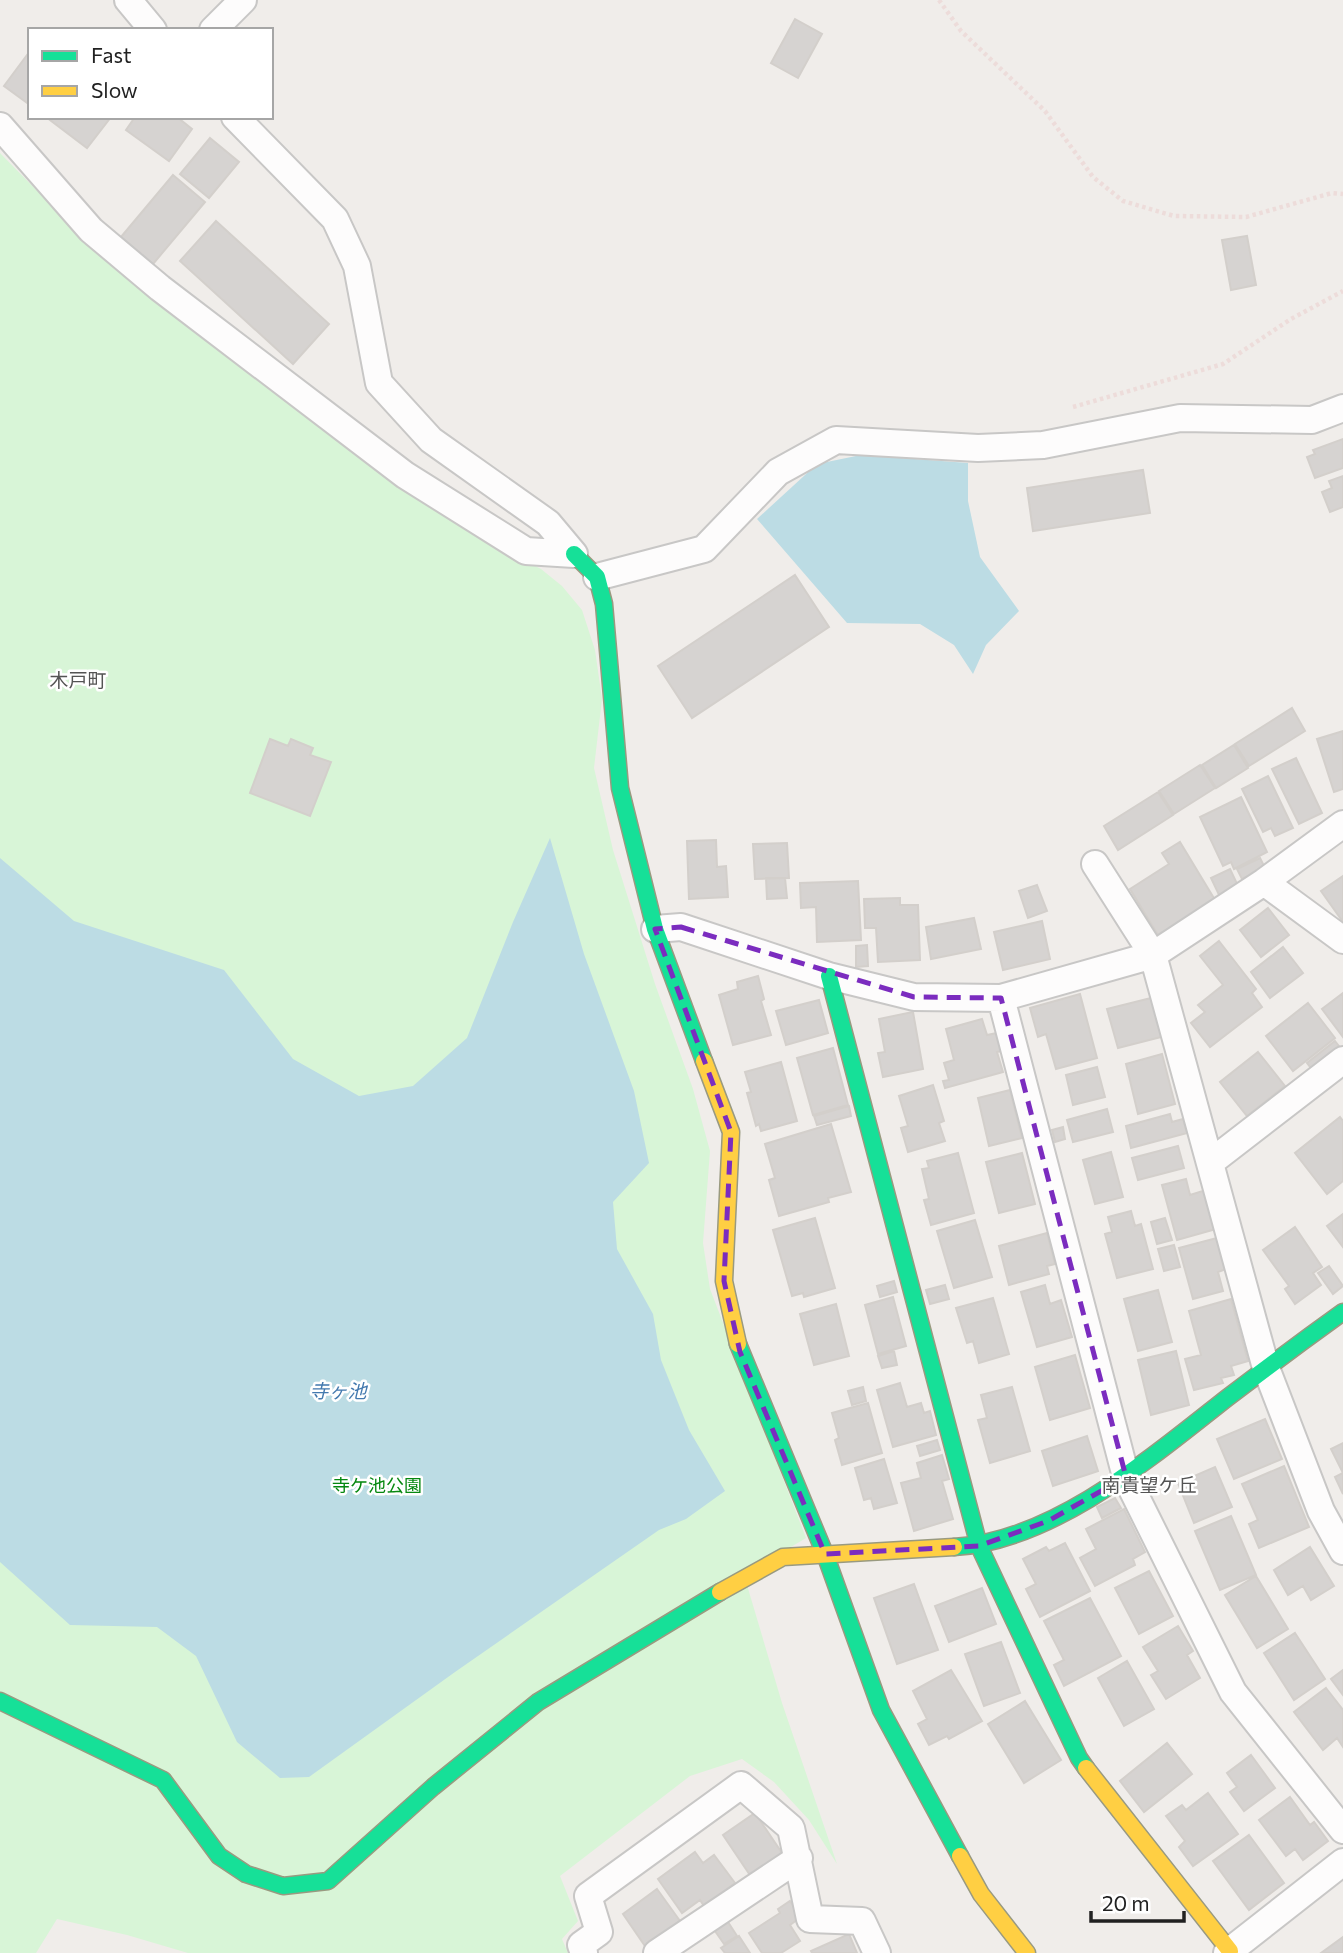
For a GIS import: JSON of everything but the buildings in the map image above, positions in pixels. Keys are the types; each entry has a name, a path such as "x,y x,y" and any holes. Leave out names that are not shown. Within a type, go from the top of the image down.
{"street":[{"path":"128,0 151,28"},
{"path":"215,28 243,0"},
{"path":"237,119 335,219 357,266 379,383 431,440 548,523 597,577 604,604 620,788 655,929 731,1132 724,1281 740,1352 825,1554 881,1710 981,1894 1027,1953"},
{"path":"0,126 91,230 160,288 405,475 526,551 574,554"},
{"path":"597,577 704,549 778,472 836,440 978,449 1043,445 1180,418 1312,420 1343,408"},
{"path":"655,929 681,927 829,976 914,997 1000,998 1153,955 1264,882 1343,824"},
{"path":"1095,863 1153,955 1266,1368 1321,1511 1343,1551"},
{"path":"1264,882 1343,940"},
{"path":"829,976 979,1546 1079,1758 1229,1952 1343,1861"},
{"path":"1000,998 1126,1477 1233,1692 1343,1830"},
{"path":"1211,1162 1343,1060"},
{"path":"0,1702 163,1780 219,1857 246,1874 283,1886 328,1881 433,1787 538,1702 697,1604 783,1557 979,1546 1048,1521 1126,1477 1343,1312"},
{"path":"584,1953 581,1945 599,1932 588,1896 741,1785 790,1828 799,1858 810,1919 862,1921 877,1953"},
{"path":"657,1953 799,1858"}],"path":[{"path":"939,0 961,31 1045,111 1093,177 1123,201 1174,215 1245,217 1332,192 1343,194"},
{"path":"1065,410 1223,364 1291,319 1343,291"}],"highlighted area":[{"path":"681,927 914,997 1001,998 1126,1477 1048,1521 979,1546 825,1554 740,1352 724,1281 731,1132 655,929"}],"green space":[{"name":"寺ケ池公園","path":"0,153 59,213 467,531 541,569 562,586 582,610 595,650 602,699 594,768 613,850 655,984 693,1089 710,1151 703,1243 710,1289 806,1538 744,1575 782,1703 837,1864 809,1820 774,1782 742,1759 690,1776 560,1876 578,1921 562,1939 568,1953 188,1953 57,1919 36,1953 0,1953"}],"water":[{"path":"861,455 968,463 968,501 980,557 1019,611 986,645 973,674 954,645 920,624 847,623 757,519 817,464"},
{"name":"寺ヶ池","path":"550,838 584,954 634,1091 649,1163 613,1202 617,1249 653,1314 661,1360 689,1430 725,1491 686,1519 659,1530 309,1777 280,1778 237,1742 196,1656 157,1627 70,1625 0,1562 0,858 74,921 224,970 293,1059 359,1096 413,1086 467,1038"}],"traffic: fast":[{"path":"574,554 597,577 604,604 620,788 655,929 704,1061"},
{"path":"829,976 979,1546 1086,1768"},
{"path":"954,1547 991,1542 1027,1530 1099,1493 1134,1470 1343,1312"},
{"path":"738,1344 825,1554 881,1710 960,1856"},
{"path":"0,1701 163,1780 219,1856 246,1874 283,1886 328,1881 433,1787 538,1702 720,1592"}],"traffic: slow":[{"path":"704,1061 731,1132 724,1281 738,1344"},
{"path":"720,1592 783,1557 954,1547"},
{"path":"1086,1768 1230,1951"},
{"path":"960,1856 981,1894 1027,1953"}],"district":[{"name":"木戸町","path":"78,680"},
{"name":"南貴望ケ丘","path":"1149,1485"}]}
